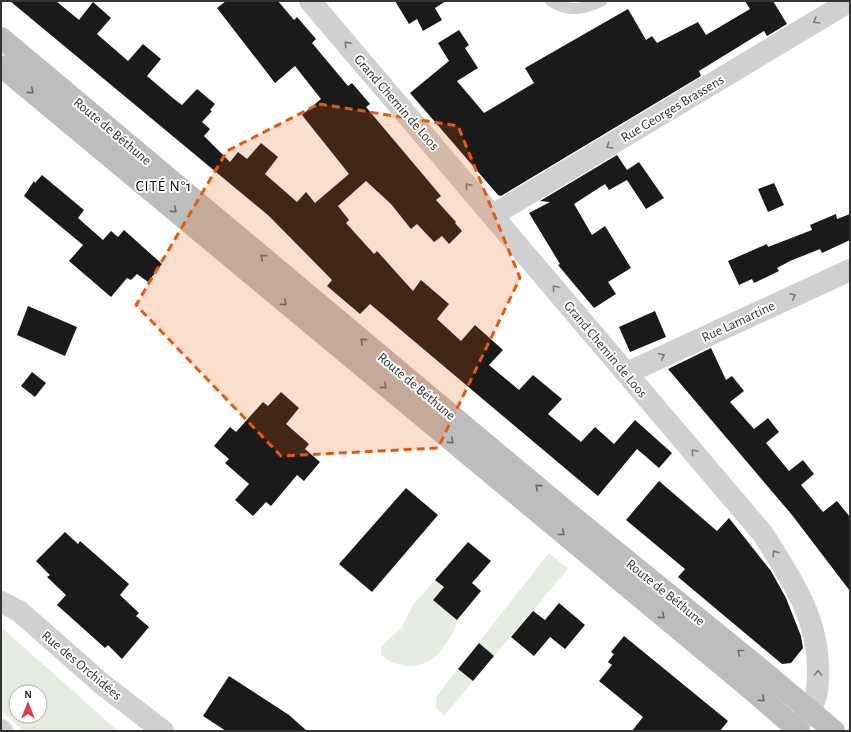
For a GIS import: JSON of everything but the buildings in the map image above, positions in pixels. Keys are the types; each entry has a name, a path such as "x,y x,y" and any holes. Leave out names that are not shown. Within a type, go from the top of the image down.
{"main road":[{"name":"Route de Béthune","path":"1,38 567,512 834,731"},
{"name":"Route de Béthune","path":"1,66 752,690 797,730"}],"street":[{"name":"Grand Chemin de Loos","path":"311,1 763,534 796,585 807,610 814,633 818,660 818,690 809,710 797,730"},
{"name":"Rue Georges Brassens","path":"493,215 850,1"},
{"name":"Rue Lamartine","path":"627,373 850,270"},
{"name":"Rue des Orchidées","path":"1,602 19,611 102,684 163,731"}],"lane":[{"path":"551,1 570,8 584,9 602,1"}],"highlighted area":[{"path":"319,104 458,126 520,278 438,448 281,456 136,305 227,151"}],"shaded area":[{"path":"549,553 568,569 494,656 479,644 482,638"},
{"path":"435,580 444,587 433,600 457,620 453,632 441,651 426,663 409,666 400,665 390,661 381,655 381,647 402,627 413,605"},
{"path":"1,627 118,731 23,731 16,724 48,724 48,684 8,684 8,717 1,710"},
{"path":"458,669 473,681 444,716 436,707 436,698"}],"district":[{"name":"CITÉ N°1","path":"164,186"}]}
